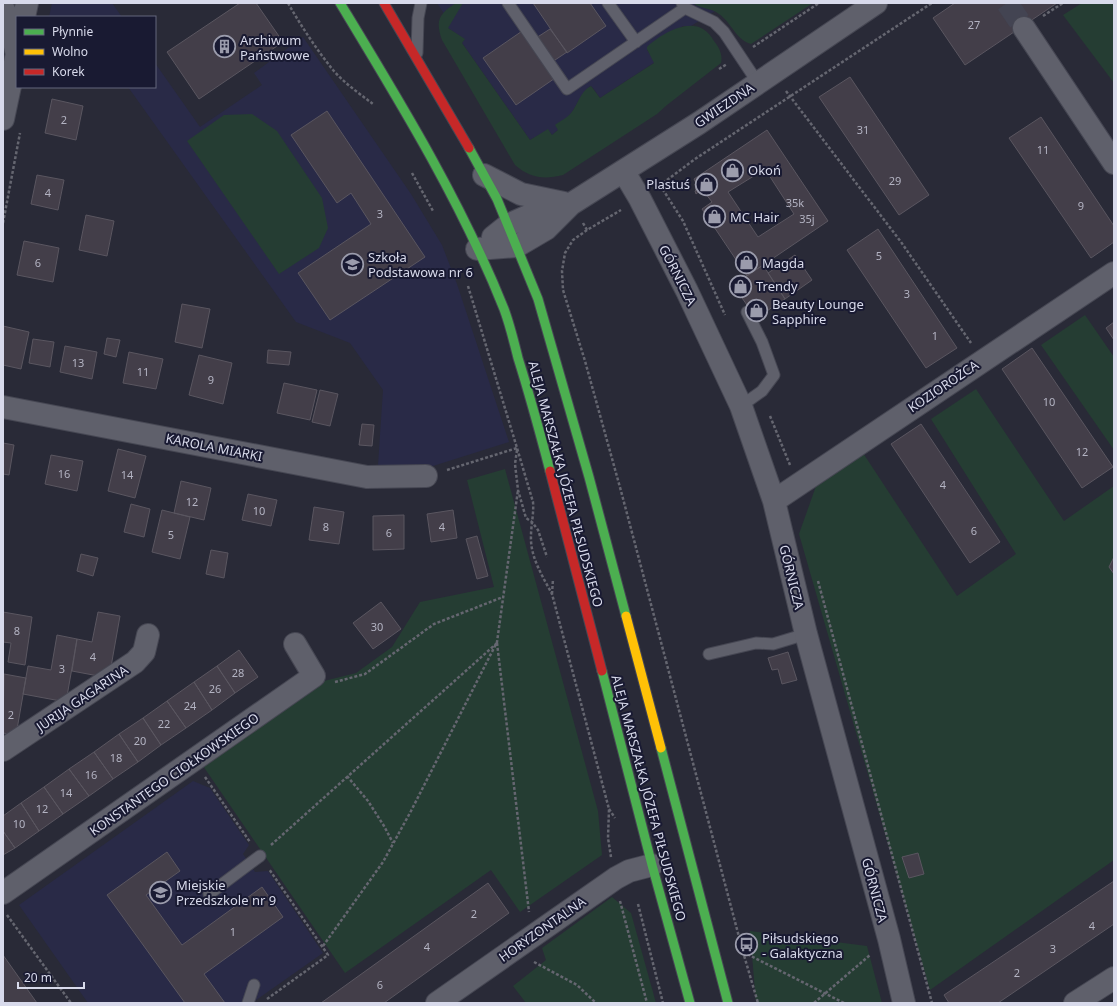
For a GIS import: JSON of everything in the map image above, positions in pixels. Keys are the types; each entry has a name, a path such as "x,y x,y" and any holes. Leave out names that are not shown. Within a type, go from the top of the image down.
{"street":[{"path":"24,16 27,3"},
{"name":"ALEJA MARSZAŁKA JÓZEFA PIŁSUDSKIEGO","path":"340,3 455,200 504,310 534,410 652,865 690,1003"},
{"name":"ALEJA MARSZAŁKA JÓZEFA PIŁSUDSKIEGO","path":"384,3 497,199 538,299 590,477 728,1003"},
{"name":"GWIEZDNA","path":"477,249 517,246 546,229 571,204 624,172 876,3"},
{"path":"3,8 10,24 16,50"},
{"path":"1024,28 1114,163"},
{"path":"12,124 16,68"},
{"name":"GÓRNICZA","path":"624,172 640,199 687,291 740,406 774,501 806,634 889,939 904,1003"},
{"path":"484,175 521,194 571,204"},
{"name":"GWIEZDNA","path":"477,249 508,225 537,212 571,204"},
{"name":"KOZIOROŻCA","path":"774,501 1114,273"},
{"name":"KAROLA MIARKI","path":"3,407 367,477 426,476"},
{"name":"JURIJA GAGARINA","path":"3,750 135,662 144,652 148,635"},
{"path":"295,644 314,676"},
{"name":"KONSTANTEGO CIOŁKOWSKIEGO","path":"3,893 314,676"},
{"name":"HORYZONTALNA","path":"437,1003 622,874 652,865"},
{"path":"1075,1003 1114,978"}],"lane":[{"path":"416,58 418,18 421,3"},
{"path":"508,3 568,89 636,42 683,6 714,22 724,32 740,56 765,78"},
{"path":"608,3 636,42"},
{"path":"740,406 762,391 774,375 762,342 747,312"},
{"path":"709,654 756,643 773,644 806,634"},
{"path":"210,894 260,856"},
{"path":"248,1003 254,986"}],"path":[{"path":"288,3 334,71 374,104 377,110"},
{"path":"719,69 819,3"},
{"path":"758,1003 743,952 621,491 585,361 563,290 562,271 565,253 573,240 587,230 640,199 695,158 932,3"},
{"path":"765,78 790,96 901,242 983,360"},
{"path":"3,223 12,124"},
{"path":"411,171 416,183"},
{"path":"571,204 587,230"},
{"path":"466,282 532,502 531,538 534,554 542,576 552,594 609,809 608,838 610,852 622,874 664,1003"},
{"path":"426,476 517,448"},
{"path":"517,448 515,464 518,490 526,518 532,522 538,530 548,560"},
{"path":"518,490 497,642 529,915"},
{"path":"552,574 554,581 552,594"},
{"path":"314,676 335,682 366,674 434,624 503,596"},
{"path":"260,856 497,642"},
{"path":"323,946 383,862 497,642"},
{"path":"194,761 328,955 266,1000 265,1003"},
{"path":"347,776 368,801 393,843"},
{"path":"609,809 615,818 617,825"},
{"path":"622,874 621,903 647,1003"},
{"path":"614,907 626,900"},
{"path":"3,909 71,1003"},
{"path":"814,1003 889,939"},
{"path":"743,952 844,1003"},
{"path":"539,957 532,962 577,984 596,1003"}],"shaded area":[{"path":"52,3 112,3 121,16 49,16"},
{"path":"437,3 693,3 715,11 691,26 683,26 647,50 655,62 600,98 591,86 589,87 558,130 552,135 548,130 530,140 462,43 464,39 448,28 443,12"},
{"name":"Szkoła Podstawowa nr 6","path":"303,37 411,194 442,245 457,284 509,442 433,466 378,465 383,390 350,343 296,322 129,88 156,88 156,64 200,127 262,85 254,73"},
{"name":"Miejskie Przedszkole nr 9","path":"193,781 210,788 249,845 243,854 255,872 268,871 323,953 252,1003 88,1003 19,905"}],"green space":[{"path":"456,3 463,3 448,28 465,39 462,43 530,140 548,129 552,135 558,130 555,125 571,113 587,88 591,86 600,98 654,63 647,47 666,33 681,27 689,26 696,26 705,30 719,48 721,63 657,114 563,175 556,177 538,177 526,173 515,165 442,40 439,27 440,18 442,14"},
{"path":"693,3 813,3 751,44 737,35 719,14"},
{"path":"1082,3 1114,3 1114,83 1063,15"},
{"path":"252,114 277,131 322,198 328,228 319,248 279,274 187,141 224,115"},
{"path":"1085,315 1114,357 1114,450 1041,345"},
{"path":"976,389 1064,521 1114,486 1114,860 930,990 799,534 816,486 863,453 957,596 1016,554 931,419"},
{"path":"505,469 598,811 602,855 520,912 491,870 345,973 201,763 316,683 356,673 392,647 420,602 494,587 467,480"},
{"path":"612,897 631,913 656,1003 526,1003 513,986 546,960 542,948"},
{"path":"750,931 867,946 882,1003 756,1003"}],"building":[{"name":"Archiwum Państwowe","path":"240,3 256,3 283,42 199,99 167,52"},
{"path":"533,3 590,3 606,26 567,53"},
{"path":"955,3 1057,3 965,65 933,18"},
{"path":"528,27 536,38 550,29 567,52 552,62 561,74 516,105 483,58"},
{"path":"850,77 929,195 899,215 819,97"},
{"path":"52,99 83,106 76,140 45,133"},
{"path":"327,111 425,257 330,320 298,273 371,224 351,193 337,203 291,135"},
{"path":"1041,117 1114,226 1114,242 1091,258 1009,138"},
{"path":"767,130 828,221 747,276 702,209 712,202 702,189 696,194 696,183 694,179","holes":["765,169 794,214 758,237 728,192"]},
{"path":"37,175 64,180 58,210 31,204"},
{"path":"86,215 114,221 107,256 79,250"},
{"path":"878,229 957,348 926,368 847,250"},
{"path":"24,241 59,248 53,282 17,275"},
{"path":"795,255 812,280 785,299 768,273"},
{"path":"763,265 785,299 756,318 733,285"},
{"path":"182,304 210,309 202,348 175,342"},
{"path":"1114,322 1114,340 1106,328"},
{"path":"3,326 29,332 21,369 3,365"},
{"path":"107,338 120,340 116,357 104,354"},
{"path":"33,339 54,342 50,367 29,363"},
{"path":"65,346 97,352 92,379 60,372"},
{"path":"1032,348 1113,467 1082,488 1002,369"},
{"path":"268,350 291,352 289,365 267,363"},
{"path":"129,352 163,359 156,389 123,383"},
{"path":"199,355 232,363 223,404 189,395"},
{"path":"284,383 317,390 310,420 277,413"},
{"path":"320,390 338,394 330,426 312,422"},
{"path":"362,424 374,425 372,446 359,445"},
{"path":"921,424 1000,542 970,563 891,444"},
{"path":"3,443 14,445 9,475 3,474"},
{"path":"118,449 146,456 135,498 108,491"},
{"path":"51,455 83,461 77,491 45,484"},
{"path":"181,481 211,488 204,520 174,513"},
{"path":"248,494 277,500 271,526 242,520"},
{"path":"131,504 150,509 144,537 124,532"},
{"path":"314,507 344,512 339,544 309,540"},
{"path":"162,510 190,517 180,559 152,552"},
{"path":"453,510 457,538 431,542 427,514"},
{"path":"404,515 404,549 373,550 373,516"},
{"path":"477,536 488,576 477,579 466,539"},
{"path":"211,550 228,553 224,578 206,574"},
{"path":"81,554 98,558 93,576 77,571"},
{"path":"1114,557 1114,574 1109,567"},
{"path":"381,602 401,629 373,649 353,623"},
{"path":"3,612 32,617 25,665 8,662 11,643 3,642"},
{"path":"98,612 120,616 109,678 72,671 77,639 92,642"},
{"path":"57,635 77,639 66,702 23,694 28,666 51,670"},
{"path":"239,650 258,677 235,693 217,666"},
{"path":"788,652 797,680 782,684 778,669 772,670 768,658"},
{"path":"217,666 235,693 212,710 194,682"},
{"path":"4,674 26,678 16,735 3,733"},
{"path":"194,682 212,710 186,728 167,701"},
{"path":"167,701 186,728 161,745 143,718"},
{"path":"143,718 161,745 138,762 119,734"},
{"path":"119,734 138,762 113,779 94,752"},
{"path":"94,752 113,779 89,796 69,769"},
{"path":"69,769 89,796 63,814 44,787"},
{"path":"44,787 63,814 39,831 21,803"},
{"path":"21,803 39,831 15,848 3,831 3,816"},
{"path":"3,831 15,848 3,855"},
{"path":"167,852 180,871 146,895 182,945 262,887 283,917 204,974 225,1003 185,1003 107,895"},
{"path":"918,853 924,874 909,878 902,857"},
{"path":"1114,881 1114,924 998,1003 949,1003 944,995"},
{"path":"488,883 509,913 384,1003 321,1003"},
{"path":"3,955 37,1003 3,1003"}],"tunnel":[{"path":"1007,3 1024,28"}],"traffic: fast":[{"path":"340,3 407,115 449,191 487,269 508,321 550,471"},
{"path":"469,148 497,199 538,299 589,477 626,616"},
{"path":"602,671 652,865 690,1003"},
{"path":"661,748 728,1003"}],"traffic: slow":[{"path":"626,616 661,748"}],"traffic: jam":[{"path":"384,3 469,148"},
{"path":"550,471 602,671"}],"place":[{"name":"Archiwum Państwowe","path":"225,47"},
{"name":"Okoń","path":"732,170"},
{"name":"Plastuś","path":"706,184"},
{"name":"MC Hair","path":"715,217"},
{"name":"Magda","path":"746,263"},
{"name":"Szkoła Podstawowa nr 6","path":"352,264"},
{"name":"Trendy","path":"740,286"},
{"name":"Beauty Lounge Sapphire","path":"756,311"},
{"name":"Miejskie Przedszkole nr 9","path":"160,892"},
{"name":"Piłsudskiego - Galaktyczna","path":"747,945"}]}
